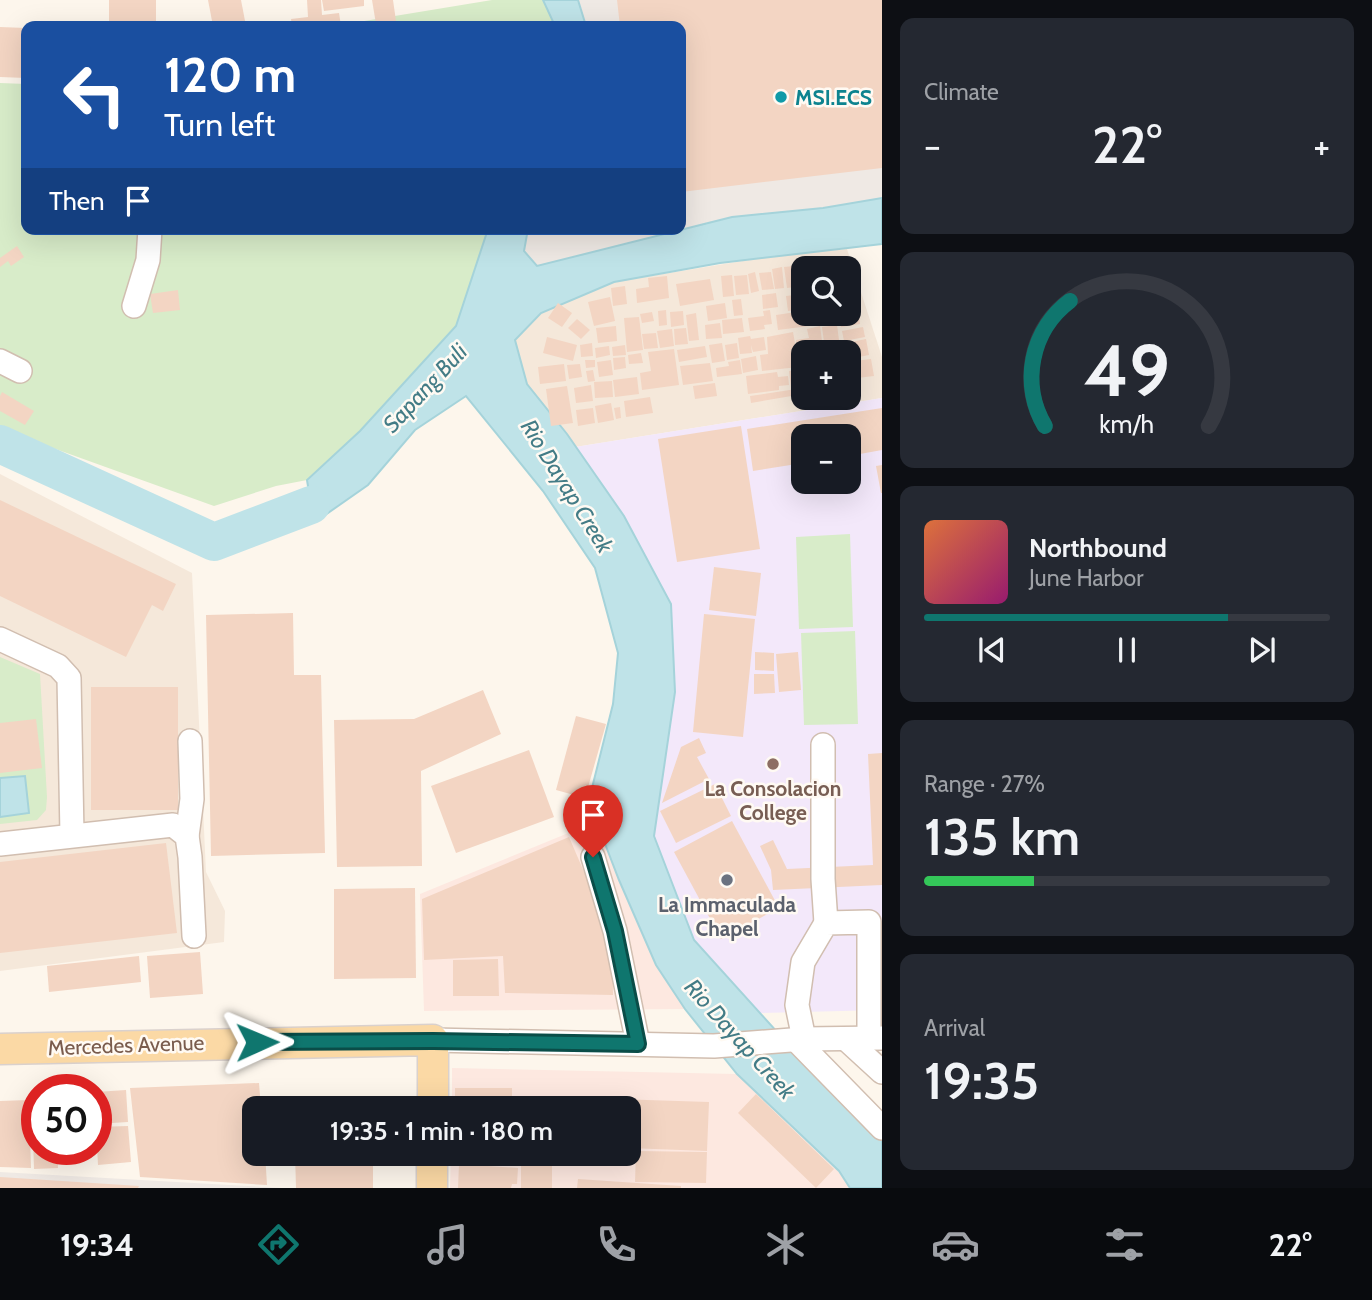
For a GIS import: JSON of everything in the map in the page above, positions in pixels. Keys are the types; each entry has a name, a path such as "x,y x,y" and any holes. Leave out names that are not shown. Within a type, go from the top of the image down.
{"main road":[{"name":"Mercedes Avenue","path":"0,1049 433,1041"},
{"path":"433,1041 433,1096"},
{"path":"432,1166 432,1188"}],"street":[{"path":"134,306 148,260 150,235"},
{"path":"0,639 58,666 69,678 72,835"},
{"path":"190,741 192,799 187,835 194,936"},
{"path":"823,745 826,923 803,962 797,1005 798,1040 882,1128"},
{"path":"0,844 173,825 187,835"},
{"path":"593,857 615,931 638,1044"},
{"path":"826,923 869,922 876,1038"},
{"path":"846,1038 882,1072"},
{"name":"Mercedes Avenue","path":"433,1041 714,1046 876,1038"}],"shaded area":[{"name":"MSI.ECS","path":"578,0 882,0 882,198 823,208 732,217 686,229 686,21 584,21"},
{"name":"MSI.ECS","path":"527,235 660,235 537,266 524,251"},
{"path":"847,249 849,256 791,256 791,326 861,326 861,292 882,357 882,398 861,401 861,340 791,340 791,410 807,410 575,447 527,384 515,340 541,313 614,282 767,257"},
{"name":"La Consolacion College","path":"882,398 882,1010 760,1013 694,940 654,836 675,692 671,604 624,517 575,447 807,410 861,410 861,401"},
{"path":"0,474 192,573 206,872 225,911 224,942 0,971"},
{"path":"583,827 599,828 656,965 685,1009 424,1011 420,894"},
{"path":"452,1068 737,1074 839,1172 850,1188 450,1188 451,1166 641,1166 641,1096 452,1096"},
{"path":"0,1172 282,1188 0,1188"}],"green space":[{"path":"492,0 543,0 553,21 364,21"},
{"path":"0,83 21,84 21,235 486,235 456,326 360,431 307,480 276,486 214,506 0,429"},
{"path":"850,534 853,627 799,629 796,537"},
{"path":"855,631 858,724 804,725 801,633"},
{"path":"0,657 40,674 47,797 46,810 37,820 0,824"}],"water":[{"path":"543,0 578,0 584,21 553,21"},
{"name":"Rio Dayap Creek","path":"882,198 882,244 720,263 614,282 541,313 515,340 527,384 567,434 624,516 671,604 675,692 654,836 694,940 816,1075 882,1139 882,1188 850,1188 839,1171 737,1074 685,1009 656,965 619,880 590,796 613,704 618,653 595,568 543,491 466,396 415,430 368,485 318,520 311,505 307,480 360,431 456,326 486,235 527,235 524,251 537,266 660,235 686,235 686,229 732,217 823,208"},
{"path":"25,776 29,813 0,817 0,778"}],"building":[{"path":"109,0 156,0 156,21 109,21"},
{"path":"208,0 241,0 245,21 212,21"},
{"path":"307,0 321,0 322,15 339,13 340,21 291,21 308,17"},
{"path":"322,0 364,0 364,6 324,11"},
{"path":"372,0 393,0 396,21 376,21"},
{"name":"MSI.ECS","path":"617,0 882,0 882,168 686,191 686,21 619,21"},
{"path":"0,27 21,28 21,78 0,77"},
{"path":"17,246 24,257 11,266 8,261 0,267 0,258"},
{"path":"791,266 791,288 787,288 784,267"},
{"path":"782,267 784,288 775,289 772,269"},
{"path":"755,272 759,291 751,293 748,274"},
{"path":"771,272 774,289 762,290 759,273"},
{"path":"732,275 734,296 723,297 721,276"},
{"path":"747,275 749,294 736,295 734,276"},
{"path":"667,276 669,298 637,303 636,289 649,287 648,278"},
{"path":"710,279 714,300 680,306 676,284"},
{"path":"625,286 627,304 613,306 611,288"},
{"path":"178,290 180,310 153,313 150,294"},
{"path":"776,293 778,307 763,309 762,295"},
{"path":"791,295 791,311 788,311 786,296"},
{"path":"610,297 615,321 594,326 588,302"},
{"path":"741,299 743,315 734,316 732,300"},
{"path":"558,303 572,313 562,327 548,318"},
{"path":"725,303 727,318 708,321 706,306"},
{"path":"666,310 667,325 659,326 658,311"},
{"path":"770,310 772,324 764,325 765,329 750,331 748,318 764,316 763,311"},
{"path":"683,311 684,325 671,327 670,312"},
{"path":"652,312 654,321 642,323 640,314"},
{"path":"696,313 699,340 689,341 686,315"},
{"path":"791,313 791,326 809,326 778,330 776,315"},
{"path":"639,317 643,350 627,352 624,318"},
{"path":"742,318 744,332 723,334 722,320"},
{"path":"577,319 590,330 581,339 568,328"},
{"path":"720,323 722,338 706,339 705,325"},
{"path":"616,326 617,341 598,343 596,328"},
{"path":"820,326 822,340 796,340 809,338 807,329"},
{"path":"837,326 839,340 824,340 822,327"},
{"path":"863,327 865,337 844,340 842,331"},
{"path":"686,328 688,344 675,345 674,329"},
{"path":"672,329 674,346 660,348 657,331"},
{"path":"793,332 794,340 791,340 791,350 788,351 791,351 791,368 762,371 760,355 768,354 767,337"},
{"path":"656,333 658,348 644,349 642,334"},
{"path":"750,336 751,339 764,337 766,350 753,352 751,345 752,353 740,354 738,338"},
{"path":"547,337 577,345 573,361 543,353"},
{"path":"866,339 869,355 861,357 861,340"},
{"path":"592,343 593,356 581,357 580,345"},
{"path":"722,343 725,361 712,363 709,345"},
{"path":"737,343 739,358 727,360 725,345"},
{"path":"625,345 626,355 613,356 612,347"},
{"path":"609,346 610,355 596,358 595,348"},
{"path":"705,346 707,357 679,362 677,350"},
{"path":"674,349 679,385 642,390 640,373 651,371 648,352"},
{"path":"641,353 643,363 629,364 628,355"},
{"path":"756,356 758,370 743,373 741,359"},
{"path":"625,357 626,368 614,370 613,358"},
{"path":"871,359 874,376 861,378 861,360"},
{"path":"585,360 595,360 595,367 586,368"},
{"path":"611,360 613,375 599,377 597,362"},
{"path":"740,360 742,374 717,377 716,368 729,366 728,362"},
{"path":"710,363 713,381 683,385 680,366"},
{"path":"564,364 566,381 540,384 538,367"},
{"path":"580,364 582,377 569,379 567,365"},
{"path":"593,370 595,381 588,382 586,371"},
{"path":"777,372 778,377 788,376 789,385 779,386 779,390 748,394 746,376"},
{"path":"637,377 639,394 615,397 613,380"},
{"path":"612,381 613,397 595,398 594,382"},
{"path":"715,383 717,396 695,399 693,386"},
{"path":"591,385 593,401 576,403 574,388"},
{"path":"567,386 573,423 551,426 546,389"},
{"path":"791,390 791,396 751,403 750,396"},
{"path":"2,392 34,411 25,425 0,411"},
{"path":"650,397 653,413 626,417 624,401"},
{"path":"611,403 614,420 598,423 595,406"},
{"path":"620,407 621,418 616,419 614,408"},
{"path":"593,408 595,423 578,426 576,410"},
{"path":"882,408 882,450 861,454 861,424 791,424 791,465 753,471 747,429"},
{"path":"741,426 760,549 677,562 658,439"},
{"path":"882,465 882,493 881,493 876,466"},
{"path":"0,500 176,584 163,611 152,605 126,657 0,596"},
{"path":"714,567 761,573 756,616 709,610"},
{"path":"293,613 294,675 321,675 325,853 211,856 206,615"},
{"path":"704,614 755,619 743,737 693,732"},
{"path":"755,652 774,653 774,671 755,670"},
{"path":"798,652 801,690 779,692 776,654"},
{"path":"754,674 774,674 775,693 754,694"},
{"path":"91,687 178,687 178,810 91,810"},
{"path":"483,690 501,734 421,771 422,866 337,867 334,720 414,719"},
{"path":"576,716 606,724 585,798 556,790"},
{"path":"36,719 42,768 0,773 0,723"},
{"path":"699,738 706,753 697,757 709,779 662,803 681,747"},
{"path":"529,750 554,817 456,853 431,786"},
{"path":"882,753 882,885 773,890 771,870 760,846 773,840 787,869 873,865 868,754"},
{"path":"715,784 731,816 676,843 660,811"},
{"name":"La Immaculada Chapel","path":"732,821 779,908 721,939 674,852"},
{"path":"569,837 612,937 613,995 505,993 503,956 424,960 422,899"},
{"path":"166,843 177,933 0,953 0,862"},
{"path":"415,888 416,978 334,979 334,889"},
{"path":"200,952 203,994 150,998 147,956"},
{"path":"139,956 141,982 49,992 47,966"},
{"path":"498,959 499,996 453,996 453,960"},
{"path":"259,1083 260,1096 242,1096 242,1166 266,1166 267,1185 140,1177 130,1088"},
{"path":"455,1088 512,1088 512,1096 455,1096"},
{"path":"126,1090 128,1122 112,1123 112,1091"},
{"path":"756,1094 834,1169 816,1188 738,1113"},
{"path":"21,1100 21,1165 31,1165 31,1168 0,1167 0,1101"},
{"path":"641,1100 709,1102 707,1151 641,1148"},
{"path":"112,1126 128,1126 131,1162 112,1164"},
{"path":"641,1151 707,1152 706,1183 635,1182 636,1166 641,1166"},
{"path":"34,1165 58,1165 58,1168 34,1169"},
{"path":"295,1166 373,1166 373,1188 296,1188"},
{"path":"459,1166 518,1168 517,1184 512,1184 511,1188 458,1188"},
{"path":"521,1166 552,1166 552,1188 521,1188"},
{"path":"0,1177 139,1186 0,1188"},
{"path":"578,1179 681,1186 681,1188 577,1188"}],"waterway":[{"name":"Sapang Buli","path":"0,444 214,542 311,505"}],"place":[{"name":"MSI.ECS","path":"781,97"},
{"name":"La Consolacion College","path":"773,764"},
{"name":"La Immaculada Chapel","path":"727,880"}],"route":[{"path":"257,1042 638,1044 615,931 593,857"}]}
